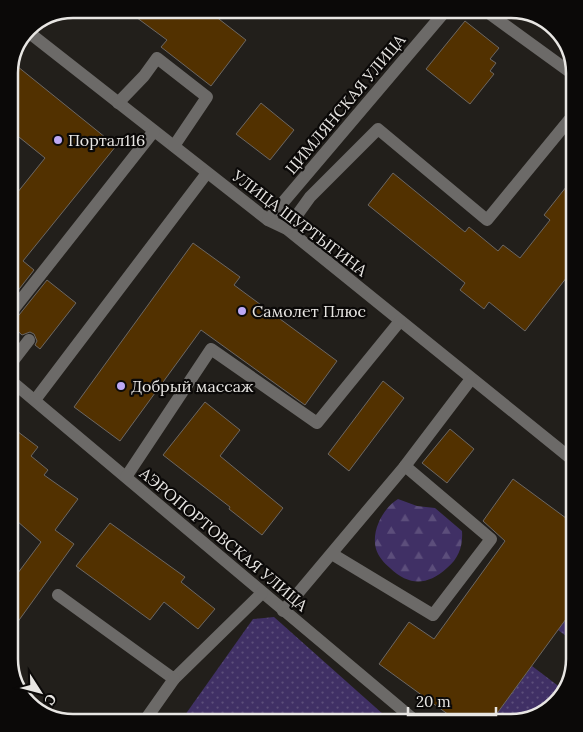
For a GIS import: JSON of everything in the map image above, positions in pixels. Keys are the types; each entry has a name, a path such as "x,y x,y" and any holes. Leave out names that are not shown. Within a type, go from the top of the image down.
{"street":[{"name":"ЦИМЛЯНСКАЯ УЛИЦА","path":"268,220 439,18"},
{"path":"495,18 565,69"},
{"name":"УЛИЦА ШУРТЫГИНА","path":"33,36 268,220 287,229 566,455"},
{"path":"118,103 156,58 207,97 174,146"},
{"path":"287,229 310,197 378,129 487,220 566,124"},
{"path":"18,304 154,131"},
{"path":"35,400 207,172"},
{"path":"126,477 211,349 317,423 400,321"},
{"path":"18,354 29,340"},
{"path":"283,611 405,466 471,379"},
{"name":"АЭРОПОРТОВСКАЯ УЛИЦА","path":"18,386 407,714"},
{"path":"332,554 433,615 491,539 405,466"},
{"path":"149,714 174,679 262,593"},
{"path":"58,595 174,679"}],"green space":[{"path":"398,499 417,506 435,508 462,531 461,547 457,556 440,574 425,581 411,581 397,574 377,552 375,535 377,528 383,514"},
{"path":"274,617 383,714 186,714 253,619"},
{"path":"566,619 566,636 558,630"},
{"path":"532,666 559,686 547,701 535,709 518,714 497,714"}],"building":[{"path":"137,18 218,18 246,40 211,86 161,47 167,40"},
{"path":"465,21 499,48 490,59 496,63 490,71 494,74 470,104 426,69"},
{"path":"18,67 116,146 23,261 34,270 18,290 18,192 45,158 18,136"},
{"path":"261,103 294,130 270,160 236,134"},
{"path":"393,173 465,232 469,227 498,251 503,245 520,258 550,220 544,215 566,187 566,278 525,331 489,302 484,309 460,290 465,283 368,205"},
{"path":"193,243 240,277 234,285 337,361 305,405 201,330 120,441 74,407"},
{"path":"47,280 76,303 40,349 35,345 37,341 34,334 30,332 22,335 18,331 18,316"},
{"path":"383,381 404,398 349,471 328,454"},
{"path":"205,402 240,430 220,456 283,508 262,535 229,509 230,507 163,455"},
{"path":"450,429 474,449 447,483 422,463"},
{"path":"18,432 38,447 31,456 48,470 44,475 78,499 55,530 74,544 18,622 18,573 41,542 18,522"},
{"path":"513,479 566,518 566,619 497,714 448,714 379,664 409,622 434,639 505,541 483,521"},
{"path":"110,523 185,577 181,582 215,609 198,629 164,602 150,620 76,566"}],"place":[{"name":"Портал116","path":"58,140"},
{"name":"Самолет Плюс","path":"242,311"},
{"name":"Добрый массаж","path":"121,386"}]}
